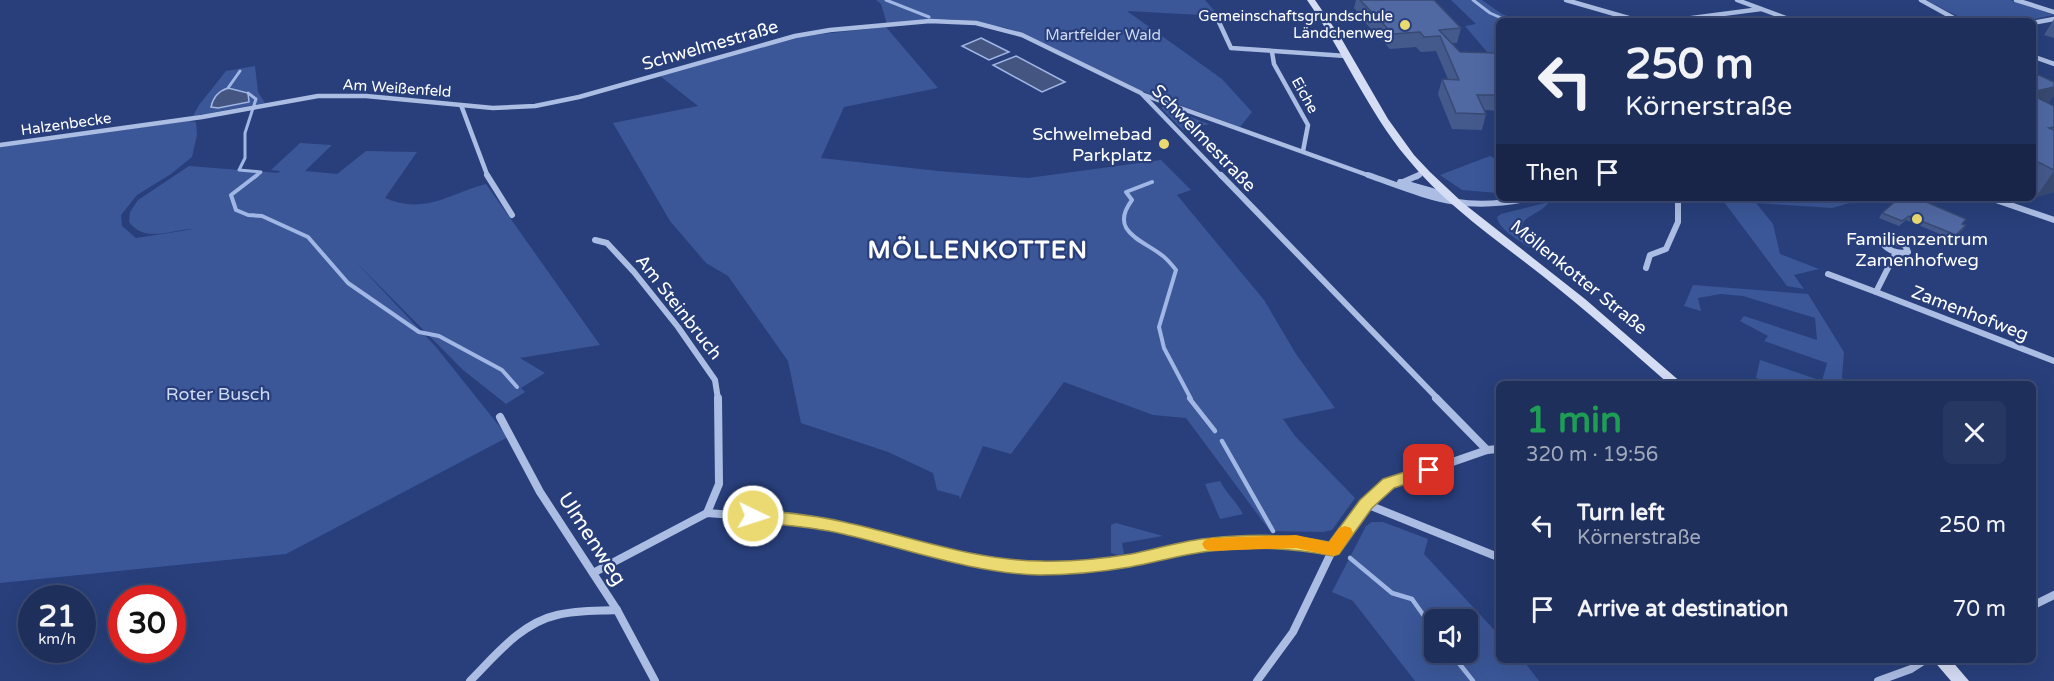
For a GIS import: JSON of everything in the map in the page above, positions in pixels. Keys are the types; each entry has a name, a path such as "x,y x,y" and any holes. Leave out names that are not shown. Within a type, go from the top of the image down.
{"main road":[{"path":"1311,0 1385,122 1434,187 1460,205"},
{"name":"Möllenkotter Straße","path":"1460,205 1604,320 1674,381"},
{"path":"1944,663 1961,681"}],"street":[{"path":"1566,0 1629,18"},
{"path":"1737,0 1786,18"},
{"path":"1921,0 1954,18"},
{"path":"2016,0 2054,12"},
{"path":"1692,18 1761,9"},
{"path":"2036,22 2054,19"},
{"path":"1218,20 1231,48 1346,56"},
{"name":"Schwelmestraße","path":"460,105 493,108 535,106 579,97 795,36 830,30 930,21 976,23 1022,35 1141,93 1487,450"},
{"name":"Eiche","path":"1272,52 1274,64 1308,125 1303,151"},
{"path":"2036,57 2054,64"},
{"name":"Möllenkotter Straße","path":"1141,93 1388,182 1401,189 1460,205"},
{"name":"Am Weißenfeld","path":"247,109 318,96 349,95 460,105 489,180 512,215"},
{"name":"Halzenbecke","path":"0,145 247,109"},
{"name":"Möllenkotter Straße","path":"1400,182 1418,176 1423,170"},
{"name":"Möllenkotter Straße","path":"1388,182 1434,187"},
{"path":"1420,194 1434,187"},
{"path":"1460,205 1514,201"},
{"path":"1646,268 1650,255 1666,249 1678,222 1678,201"},
{"path":"1997,201 2054,220"},
{"name":"Am Steinbruch","path":"596,240 608,243 634,272 678,327 714,380 719,403 719,484 707,513"},
{"path":"1876,292 1896,252"},
{"name":"Zamenhofweg","path":"1828,274 2054,361"},
{"name":"Ulmenweg","path":"500,417 540,492 617,610 655,681"},
{"path":"1257,681 1293,632 1333,549 1366,504 1389,483 1487,450 1496,449"},
{"path":"1366,504 1496,556"},
{"path":"593,573 707,513 799,520 842,528 960,558 997,565 1039,568 1082,567 1129,561 1210,544 1296,542 1333,549"},
{"path":"2036,604 2054,595"},
{"path":"470,681 502,648 532,625 555,615 617,610"},
{"path":"1878,681 1911,669 1920,663"}],"green space":[{"name":"Martfelder Wald","path":"876,0 1205,0 1219,16 1127,11 1222,79 1252,112 1240,127 1142,91 1007,28 951,19 887,24 881,4"},
{"path":"1451,0 1482,0 1502,14 1512,18 1496,18 1496,63 1465,26 1476,24"},
{"path":"1926,0 2010,0 2054,15 2036,19 1961,18"},
{"path":"886,27 938,88 844,107 821,158 1028,178 1161,160 1191,190 1177,195 1264,300 1296,354 1335,408 1283,419 1295,436 1355,498 1332,530 1323,532 1270,531 1186,418 1153,415 1064,382 1011,454 983,446 960,499 959,496 937,490 933,473 888,452 801,423 788,361 728,276 706,263 670,221 613,123 698,106 660,76 795,37"},
{"path":"255,66 258,92 265,103 193,116 226,71"},
{"path":"1164,106 1209,124 1183,130 1161,108"},
{"name":"Roter Busch","path":"188,121 196,122 197,135 192,157 171,174 137,195 121,215 122,226 136,238 194,229 151,234 136,229 129,222 130,212 138,200 189,166 278,173 280,171 271,170 300,143 332,145 305,171 337,174 366,151 417,152 385,198 399,203 425,204 486,184 600,345 520,358 545,373 521,388 525,392 506,404 463,370 355,261 436,347 508,437 286,554 0,583 0,147"},
{"path":"1490,156 1496,159 1496,193 1462,190 1440,175"},
{"path":"1723,201 1856,201 1832,208 1756,203 1773,224 1780,254 1819,269 1794,275 1804,289 1787,286"},
{"path":"1549,202 1523,223 1524,237 1530,248 1501,226 1497,217 1501,214"},
{"path":"1693,285 1808,294 1844,352 1844,381 1822,381 1827,363 1764,341 1768,336 1740,321 1744,316 1817,340 1815,318 1743,296 1721,294 1698,298 1701,311 1684,306"},
{"path":"1760,360 1822,381 1764,381 1756,378"},
{"path":"1220,481 1243,514 1220,519 1205,484"},
{"path":"1372,522 1383,522 1428,539 1424,554 1475,609 1424,609 1424,663 1478,663 1478,612 1496,632 1496,663 1525,663 1539,681 1415,681 1353,601 1332,592 1366,526"},
{"path":"1116,523 1163,536 1122,543 1124,554 1118,555 1111,553 1111,525"}],"shaded area":[{"path":"981,38 1009,52 989,60 962,46"},
{"path":"1016,56 1065,82 1042,92 993,65"},
{"path":"228,88 248,93 249,102 218,108 211,107 217,95"}],"building":[{"path":"1360,0 1434,0 1461,28 1439,30 1460,52 1496,53 1496,95 1477,95 1486,114 1456,113 1442,79 1459,80 1440,36 1424,37 1420,32 1393,34"},
{"path":"2036,76 2054,82 2054,87 2036,91"},
{"path":"2036,97 2054,106 2054,127 2049,128 2054,130 2054,170 2036,161"},
{"name":"Familienzentrum Zamenhofweg","path":"1896,201 1924,201 1966,219 1962,224 1966,225 1956,235 1909,216 1902,221 1882,213"}],"waterway":[{"path":"886,0 929,17"},
{"path":"1473,0 1490,13 1501,18"},
{"path":"228,88 240,71"},
{"path":"248,93 256,99 245,133 245,158 239,170 261,172 255,177"},
{"path":"257,175 231,195 236,210 248,215 262,216 308,237 348,283 419,332 439,336 502,370 517,387"},
{"path":"1152,182 1126,192 1132,200 1124,220 1131,234 1163,256 1176,270 1159,327 1164,348 1191,399"},
{"path":"1189,398 1215,431"},
{"path":"1222,441 1273,531"},
{"path":"1350,558 1392,593 1412,599 1424,616"},
{"path":"1459,663 1473,681"}],"slow traffic":[{"path":"1211,544 1296,542 1333,549 1345,533"}],"place":[{"name":"Gemeinschaftsgrundschule Ländchenweg","path":"1405,25"},
{"name":"Schwelmebad Parkplatz","path":"1164,144"},
{"name":"Familienzentrum Zamenhofweg","path":"1917,219"}],"district":[{"name":"MÖLLENKOTTEN","path":"978,250"}],"route":[{"path":"753,516 799,520 842,528 997,565 1039,568 1082,567 1129,561 1210,544 1296,542 1333,549 1366,504 1389,483 1429,470"}]}
